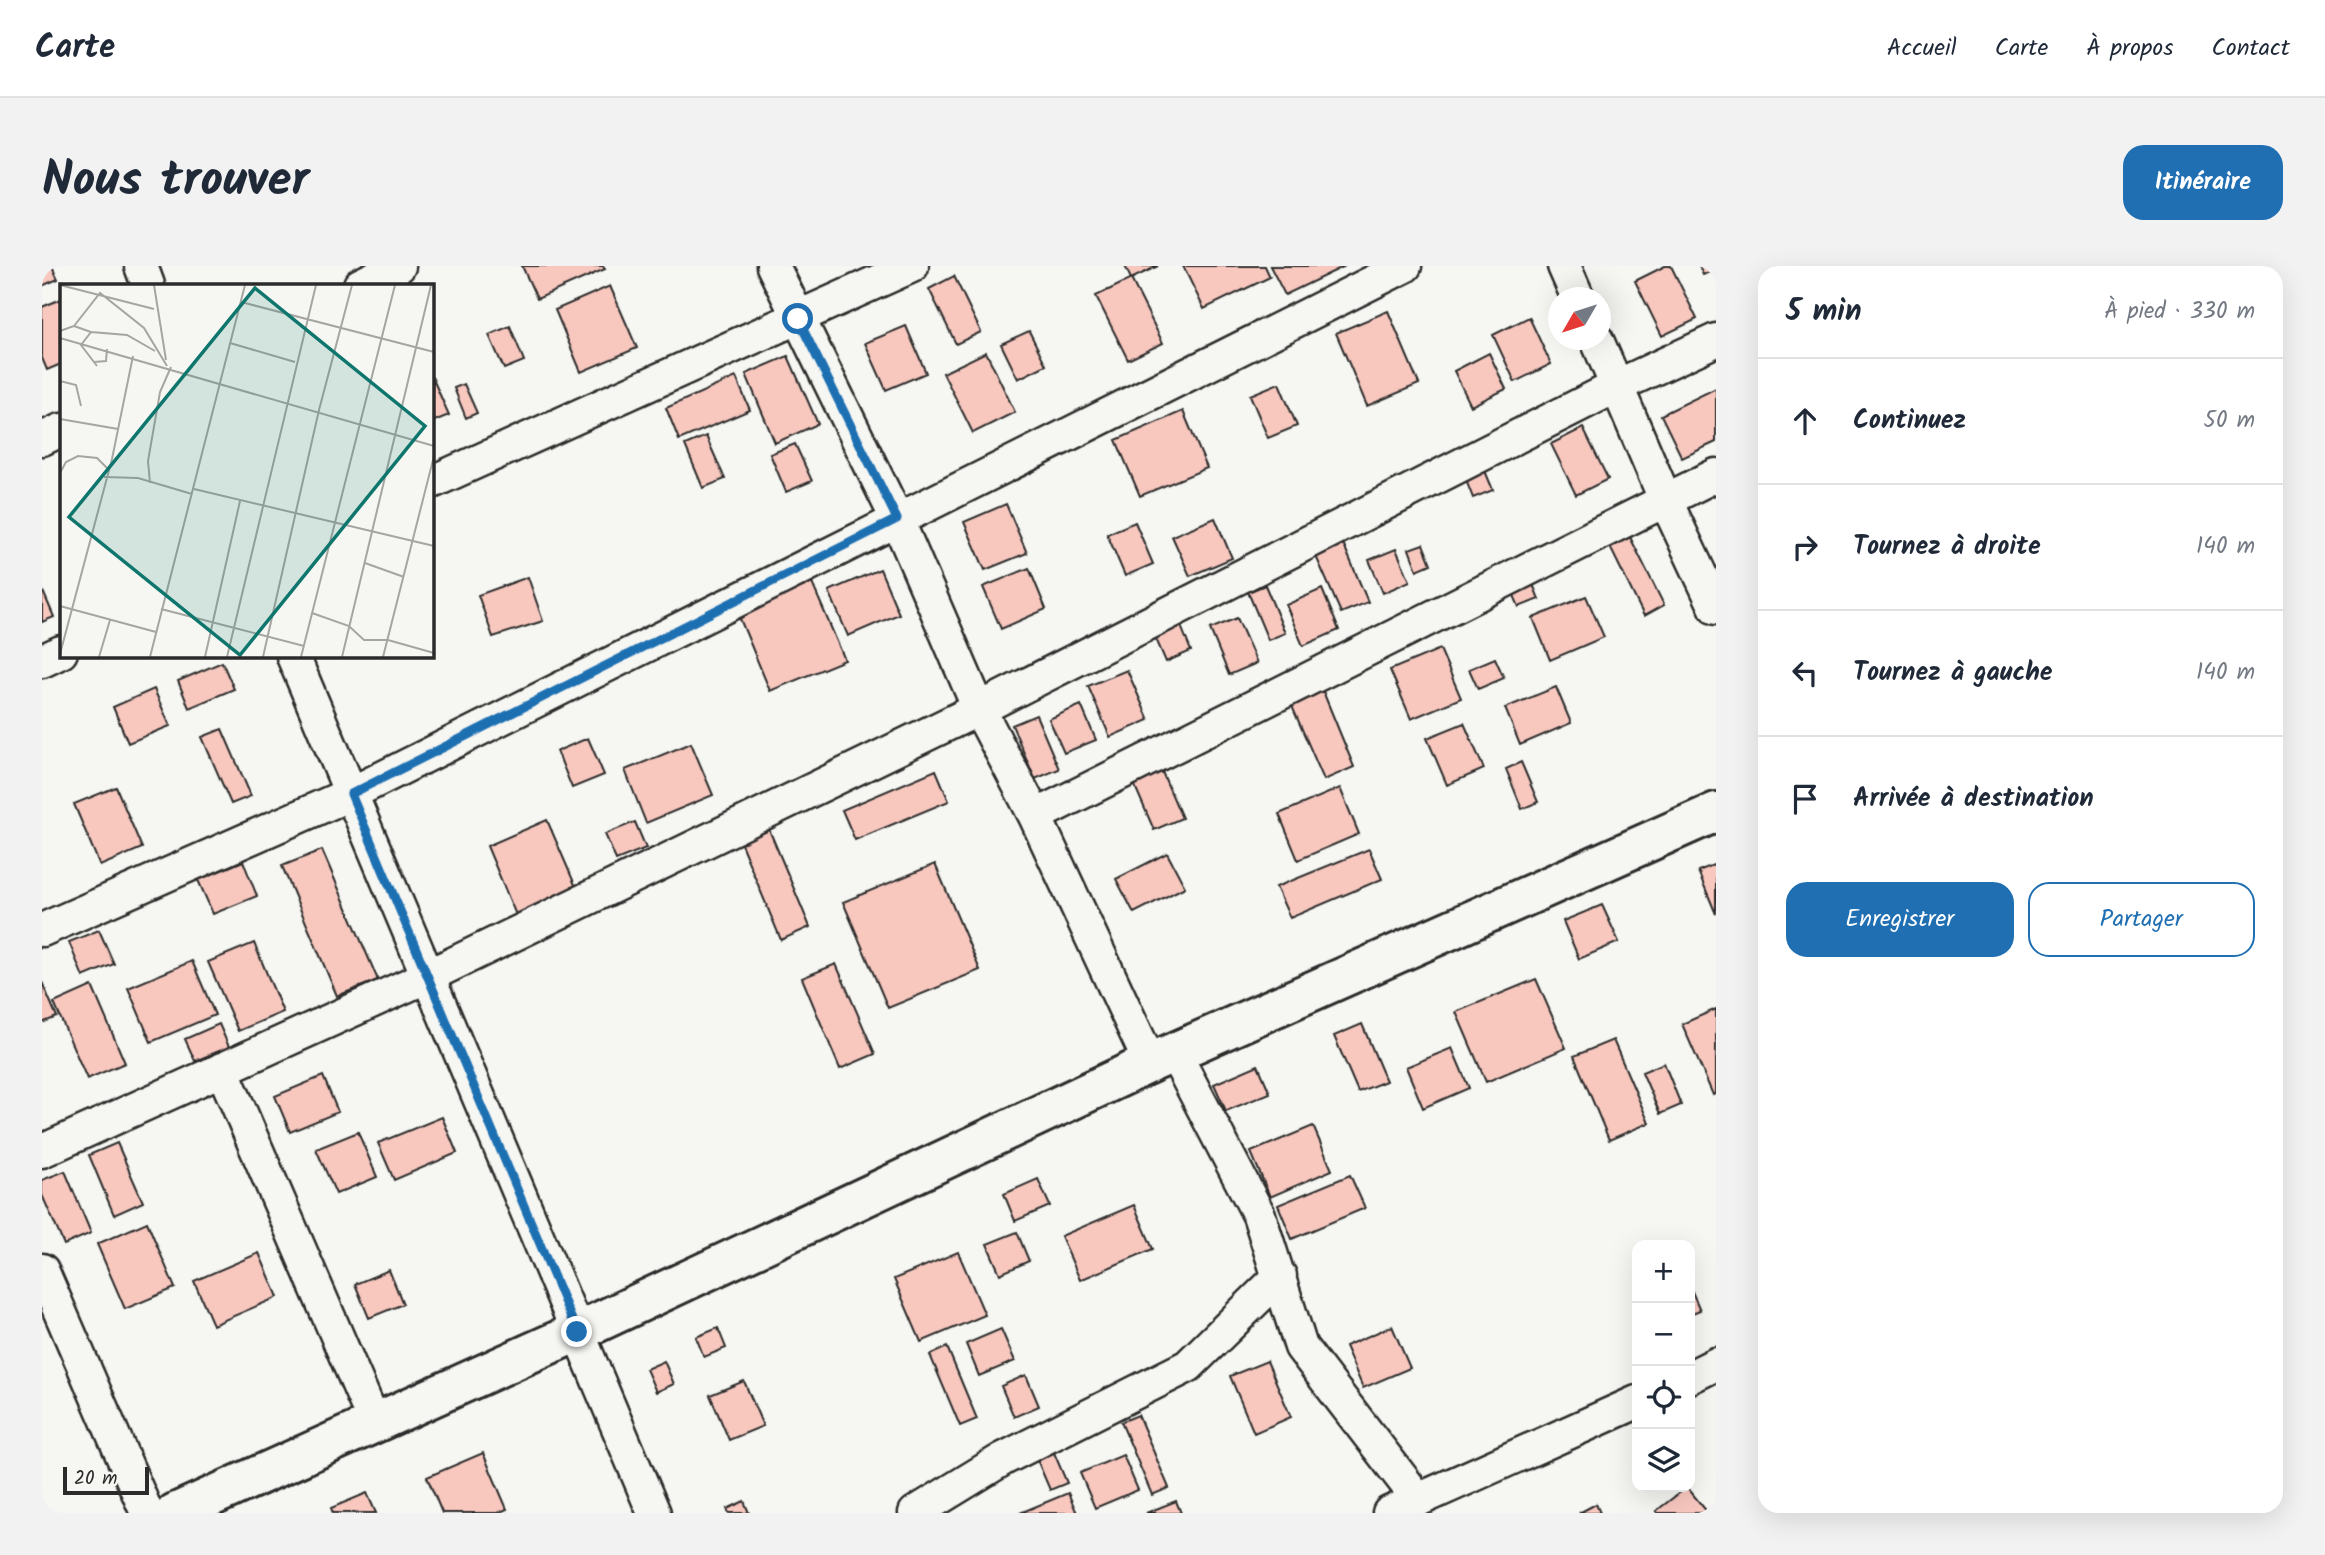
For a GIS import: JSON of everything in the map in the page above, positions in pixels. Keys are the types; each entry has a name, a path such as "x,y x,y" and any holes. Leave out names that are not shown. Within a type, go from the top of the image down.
{"street":[{"path":"141,266 148,284"},
{"path":"362,284 399,266"},
{"path":"774,266 897,519 979,709 1162,1058 1259,1214 1301,1347 1312,1365 1418,1499"},
{"path":"434,481 912,266"},
{"path":"42,930 351,794 1405,266"},
{"path":"1564,266 1573,287"},
{"path":"42,1151 428,976 979,709 1617,386 1716,340"},
{"path":"1601,350 1665,499 1716,608"},
{"path":"42,439 60,430"},
{"path":"1035,816 1716,475"},
{"path":"42,661 60,652"},
{"path":"294,658 654,1513"},
{"path":"174,1513 577,1332 1162,1058 1716,811"},
{"path":"222,1069 375,1424"},
{"path":"42,1270 147,1513"},
{"path":"915,1513 1003,1459 1188,1366 1280,1276"},
{"path":"1695,1374 1716,1364"},
{"path":"1389,1513 1632,1404"}],"building":[{"path":"42,266 52,266 58,279 42,286"},
{"path":"522,266 603,266 605,269 537,299"},
{"path":"1125,266 1158,266 1131,279"},
{"path":"1183,266 1265,266 1270,277 1204,309"},
{"path":"1270,266 1345,266 1285,295"},
{"path":"1665,266 1671,266 1697,319 1662,336 1635,281"},
{"path":"1699,266 1716,266 1716,269 1703,275"},
{"path":"954,276 981,332 956,344 929,289"},
{"path":"1131,279 1163,343 1128,360 1096,296"},
{"path":"610,286 637,348 581,372 555,310"},
{"path":"60,299 60,364 47,370 42,358 42,307"},
{"path":"1388,311 1419,384 1367,406 1336,333"},
{"path":"1529,317 1551,364 1515,382 1493,335"},
{"path":"510,326 524,361 504,369 489,335"},
{"path":"906,326 926,373 886,390 865,343"},
{"path":"1029,331 1046,365 1018,379 1001,344"},
{"path":"986,352 1015,412 973,433 943,373"},
{"path":"1489,353 1506,389 1471,406 1454,371"},
{"path":"788,356 818,424 775,443 746,374"},
{"path":"736,377 750,410 679,440 666,408"},
{"path":"434,381 449,415 434,421"},
{"path":"1279,383 1297,426 1268,438 1250,395"},
{"path":"464,384 477,413 466,418 454,388"},
{"path":"1716,388 1716,442 1682,458 1661,415"},
{"path":"1183,411 1207,468 1140,496 1116,440"},
{"path":"1583,428 1608,479 1576,495 1551,444"},
{"path":"706,436 725,479 703,488 685,445"},
{"path":"795,444 812,481 786,492 770,454"},
{"path":"1483,466 1493,490 1473,498 1464,475"},
{"path":"1006,504 1027,553 985,570 964,522"},
{"path":"1215,518 1232,558 1190,576 1172,536"},
{"path":"1135,522 1153,564 1125,576 1107,534"},
{"path":"1630,537 1664,605 1644,616 1610,547"},
{"path":"1343,543 1368,602 1341,613 1315,554"},
{"path":"1423,544 1431,564 1417,570 1409,549"},
{"path":"1396,549 1410,581 1383,593 1369,560"},
{"path":"1029,568 1046,609 1001,629 983,587"},
{"path":"880,569 899,614 848,636 829,591"},
{"path":"528,577 543,621 493,637 478,595"},
{"path":"1530,577 1539,599 1519,607 1510,586"},
{"path":"812,583 845,660 770,691 738,614"},
{"path":"1265,585 1285,633 1268,640 1248,592"},
{"path":"42,589 54,617 42,622"},
{"path":"1322,589 1339,630 1303,646 1286,605"},
{"path":"1586,596 1604,637 1550,660 1533,618"},
{"path":"1237,618 1257,663 1229,675 1210,629"},
{"path":"1179,621 1191,651 1166,662 1153,632"},
{"path":"1440,649 1461,698 1411,719 1390,670"},
{"path":"1495,658 1504,678 1478,689 1469,669"},
{"path":"222,662 234,689 189,708 178,681"},
{"path":"1127,670 1149,720 1110,737 1088,686"},
{"path":"1320,684 1354,767 1324,780 1288,697"},
{"path":"1556,687 1571,723 1520,745 1505,708"},
{"path":"154,689 170,726 128,743 113,707"},
{"path":"1081,705 1096,740 1064,753 1049,719"},
{"path":"1036,715 1059,769 1035,779 1012,725"},
{"path":"1464,723 1484,769 1447,785 1427,738"},
{"path":"222,729 251,796 231,804 202,737"},
{"path":"588,738 604,775 572,788 557,751"},
{"path":"691,743 713,795 646,823 625,770"},
{"path":"1521,762 1538,802 1522,809 1506,769"},
{"path":"1159,765 1182,818 1154,830 1131,777"},
{"path":"936,770 949,801 855,840 842,810"},
{"path":"116,787 142,848 100,866 74,804"},
{"path":"1340,788 1359,834 1298,860 1279,814"},
{"path":"547,820 579,894 518,920 487,846"},
{"path":"635,822 646,848 616,860 605,834"},
{"path":"768,827 810,927 781,940 739,839"},
{"path":"1369,849 1382,879 1290,918 1276,887"},
{"path":"322,850 378,980 337,996 282,866"},
{"path":"1167,853 1185,887 1134,913 1116,879"},
{"path":"243,861 257,896 213,914 198,880"},
{"path":"935,864 980,970 888,1008 843,902"},
{"path":"1716,864 1716,914 1698,871"},
{"path":"1602,905 1619,942 1579,959 1563,921"},
{"path":"99,930 114,964 83,977 69,942"},
{"path":"254,943 283,1012 238,1031 208,962"},
{"path":"192,961 215,1015 151,1042 128,988"},
{"path":"836,964 875,1054 840,1069 802,978"},
{"path":"1536,979 1566,1048 1486,1082 1456,1012"},
{"path":"42,982 57,1017 42,1023"},
{"path":"92,986 125,1063 87,1079 54,1003"},
{"path":"1716,1009 1716,1094 1713,1095 1682,1024"},
{"path":"219,1024 229,1047 195,1061 185,1039"},
{"path":"1362,1024 1386,1081 1358,1092 1334,1036"},
{"path":"1613,1040 1649,1123 1609,1140 1574,1056"},
{"path":"1452,1048 1469,1088 1423,1108 1406,1067"},
{"path":"1664,1063 1681,1105 1660,1114 1642,1072"},
{"path":"1258,1065 1270,1093 1226,1111 1214,1084"},
{"path":"323,1076 338,1112 290,1132 275,1096"},
{"path":"442,1117 457,1153 394,1180 378,1143"},
{"path":"1313,1126 1332,1170 1270,1197 1251,1152"},
{"path":"358,1132 377,1177 336,1194 316,1149"},
{"path":"117,1143 143,1202 114,1215 89,1155"},
{"path":"65,1171 91,1233 64,1245 42,1195 42,1180"},
{"path":"1350,1175 1365,1208 1292,1239 1278,1205"},
{"path":"1038,1179 1050,1206 1015,1221 1004,1194"},
{"path":"1134,1205 1153,1249 1080,1280 1061,1236"},
{"path":"147,1222 175,1288 125,1309 97,1244"},
{"path":"1017,1232 1029,1261 1000,1274 987,1244"},
{"path":"958,1252 985,1315 921,1342 894,1279"},
{"path":"259,1253 278,1297 213,1325 194,1281"},
{"path":"389,1270 403,1304 369,1318 355,1284"},
{"path":"1695,1298 1700,1310 1695,1312"},
{"path":"1392,1326 1410,1368 1363,1388 1345,1346"},
{"path":"718,1328 726,1348 704,1357 696,1337"},
{"path":"1001,1329 1015,1361 979,1376 966,1344"},
{"path":"947,1347 977,1419 960,1426 930,1355"},
{"path":"664,1361 674,1384 656,1392 646,1369"},
{"path":"1267,1361 1291,1417 1254,1433 1230,1376"},
{"path":"1026,1375 1039,1406 1014,1417 1001,1386"},
{"path":"744,1381 763,1426 729,1440 710,1395"},
{"path":"1138,1415 1169,1488 1152,1495 1121,1422"},
{"path":"1052,1448 1067,1483 1050,1490 1035,1455"},
{"path":"483,1453 507,1509 498,1513 442,1513 427,1477"},
{"path":"1123,1455 1138,1490 1095,1508 1080,1473"},
{"path":"1681,1492 1691,1492 1708,1513 1658,1513 1656,1511"},
{"path":"367,1493 376,1513 333,1513 331,1508"},
{"path":"1068,1493 1077,1513 1020,1513"},
{"path":"744,1501 749,1513 729,1513 727,1509"},
{"path":"1176,1501 1181,1513 1146,1513"},
{"path":"1596,1504 1600,1513 1579,1513"}],"route":[{"path":"577,1332 351,794 897,519 798,319"}]}
